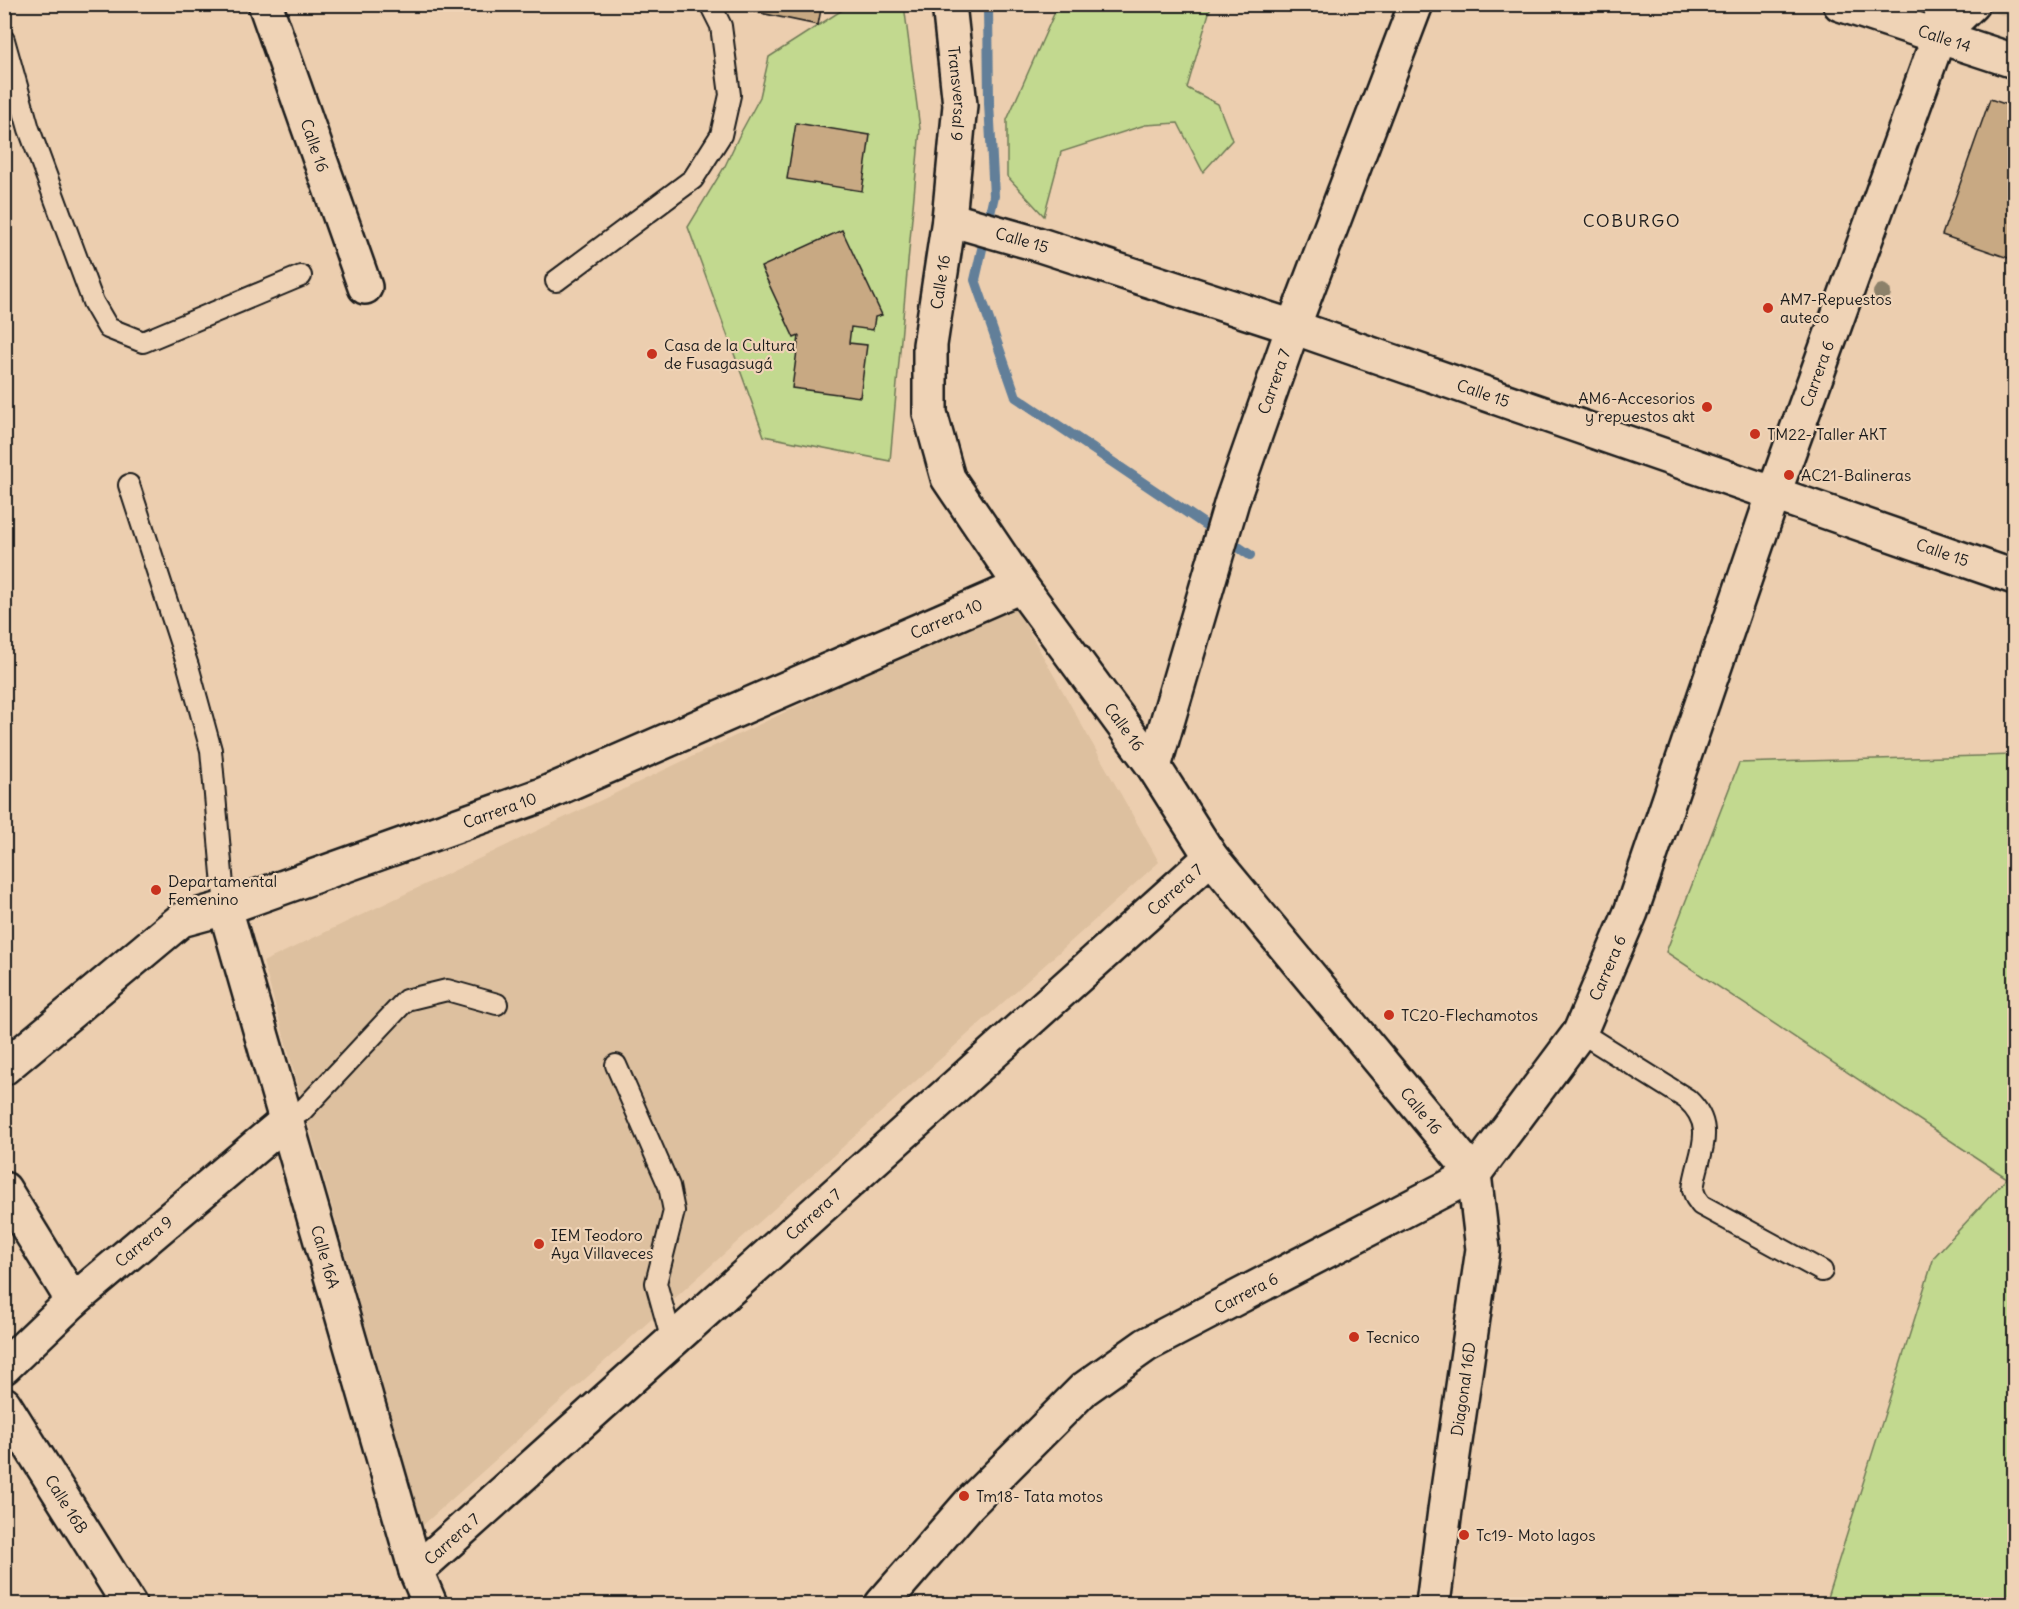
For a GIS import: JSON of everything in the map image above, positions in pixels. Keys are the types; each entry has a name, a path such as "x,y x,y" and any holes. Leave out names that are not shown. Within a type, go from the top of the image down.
{"street":[{"name":"Calle 16","path":"265,4 365,287"},
{"name":"Transversal 9","path":"949,4 960,105 956,220"},
{"name":"Carrera 7","path":"1154,767 1232,501 1293,327 1416,4"},
{"name":"Calle 14","path":"1840,4 2014,61"},
{"name":"Carrera 6","path":"882,1605 969,1504 1084,1389 1146,1345 1474,1174 1580,1032 1631,912 1774,493 1939,36 1942,4"},
{"name":"Carrera 6","path":"1939,36 1972,4"},
{"name":"Calle 16","path":"956,220 930,345 930,413 948,478 1021,586 1154,767 1211,857 1474,1174"},
{"name":"Calle 15","path":"956,220 1293,327 2014,577"},
{"name":"Carrera 10","path":"4,1068 181,920 225,908 542,795 1021,586"},
{"name":"Carrera 7","path":"416,1571 1211,857"},
{"name":"Calle 16A","path":"225,908 416,1571 430,1605"},
{"name":"Carrera 9","path":"4,1367 73,1301 286,1121"},
{"name":"Diagonal 16D","path":"1433,1605 1446,1498 1483,1250 1474,1174"},
{"path":"4,1189 73,1301"},
{"name":"Calle 16B","path":"4,1404 129,1605"}],"lane":[{"path":"556,281 693,178 722,135 730,95 721,26 710,4"},
{"path":"4,40 33,140 93,302 108,328 143,342 300,276"},
{"path":"129,485 188,666 212,750 225,908"},
{"path":"286,1121 302,1111 406,1000 447,990 497,1004"},
{"path":"1580,1032 1687,1099 1696,1107 1703,1118 1705,1131 1693,1190 1701,1205 1822,1271"},
{"path":"616,1065 669,1186 674,1211 656,1283 672,1341"}],"shaded area":[{"path":"1994,5 2014,5 2014,20 1991,11"},
{"name":"IEM Teodoro Aya Villaveces","path":"1013,603 1159,862 422,1526 263,962"}],"green space":[{"path":"850,5 904,5 920,129 890,461 764,436 688,227 725,166 760,97 769,57"},
{"path":"1058,5 1211,6 1187,88 1218,104 1232,140 1203,172 1178,123 1145,125 1061,152 1044,216 1007,176 1007,120"},
{"path":"2014,755 2014,1604 1825,1604 1934,1257 2007,1178 1666,952 1739,763"}],"building":[{"path":"747,4 822,4 818,25 746,10"},
{"path":"1990,99 2014,107 2014,260 1942,235"},
{"path":"796,123 870,135 862,191 787,179"},
{"path":"842,230 882,315 875,317 873,330 851,327 849,343 867,345 860,397 792,388 799,336 794,338 761,267"}],"waterway":[{"path":"988,4 989,103 994,196 975,280 1016,397 1250,555"}],"place":[{"name":"AM7-Repuestos auteco","path":"1768,308"},
{"name":"Casa de la Cultura de Fusagasugá","path":"652,354"},
{"name":"AM6-Accesorios y repuestos akt","path":"1707,407"},
{"name":"TM22- Taller AKT","path":"1755,434"},
{"name":"AC21-Balineras","path":"1789,475"},
{"name":"Departamental Femenino","path":"156,890"},
{"name":"TC20-Flechamotos","path":"1389,1015"},
{"name":"IEM Teodoro Aya Villaveces","path":"539,1244"},
{"name":"Tecnico","path":"1354,1337"},
{"name":"Tm18- Tata motos","path":"964,1496"},
{"name":"Tc19- Moto lagos","path":"1464,1535"}],"district":[{"name":"COBURGO","path":"1632,220"}]}
